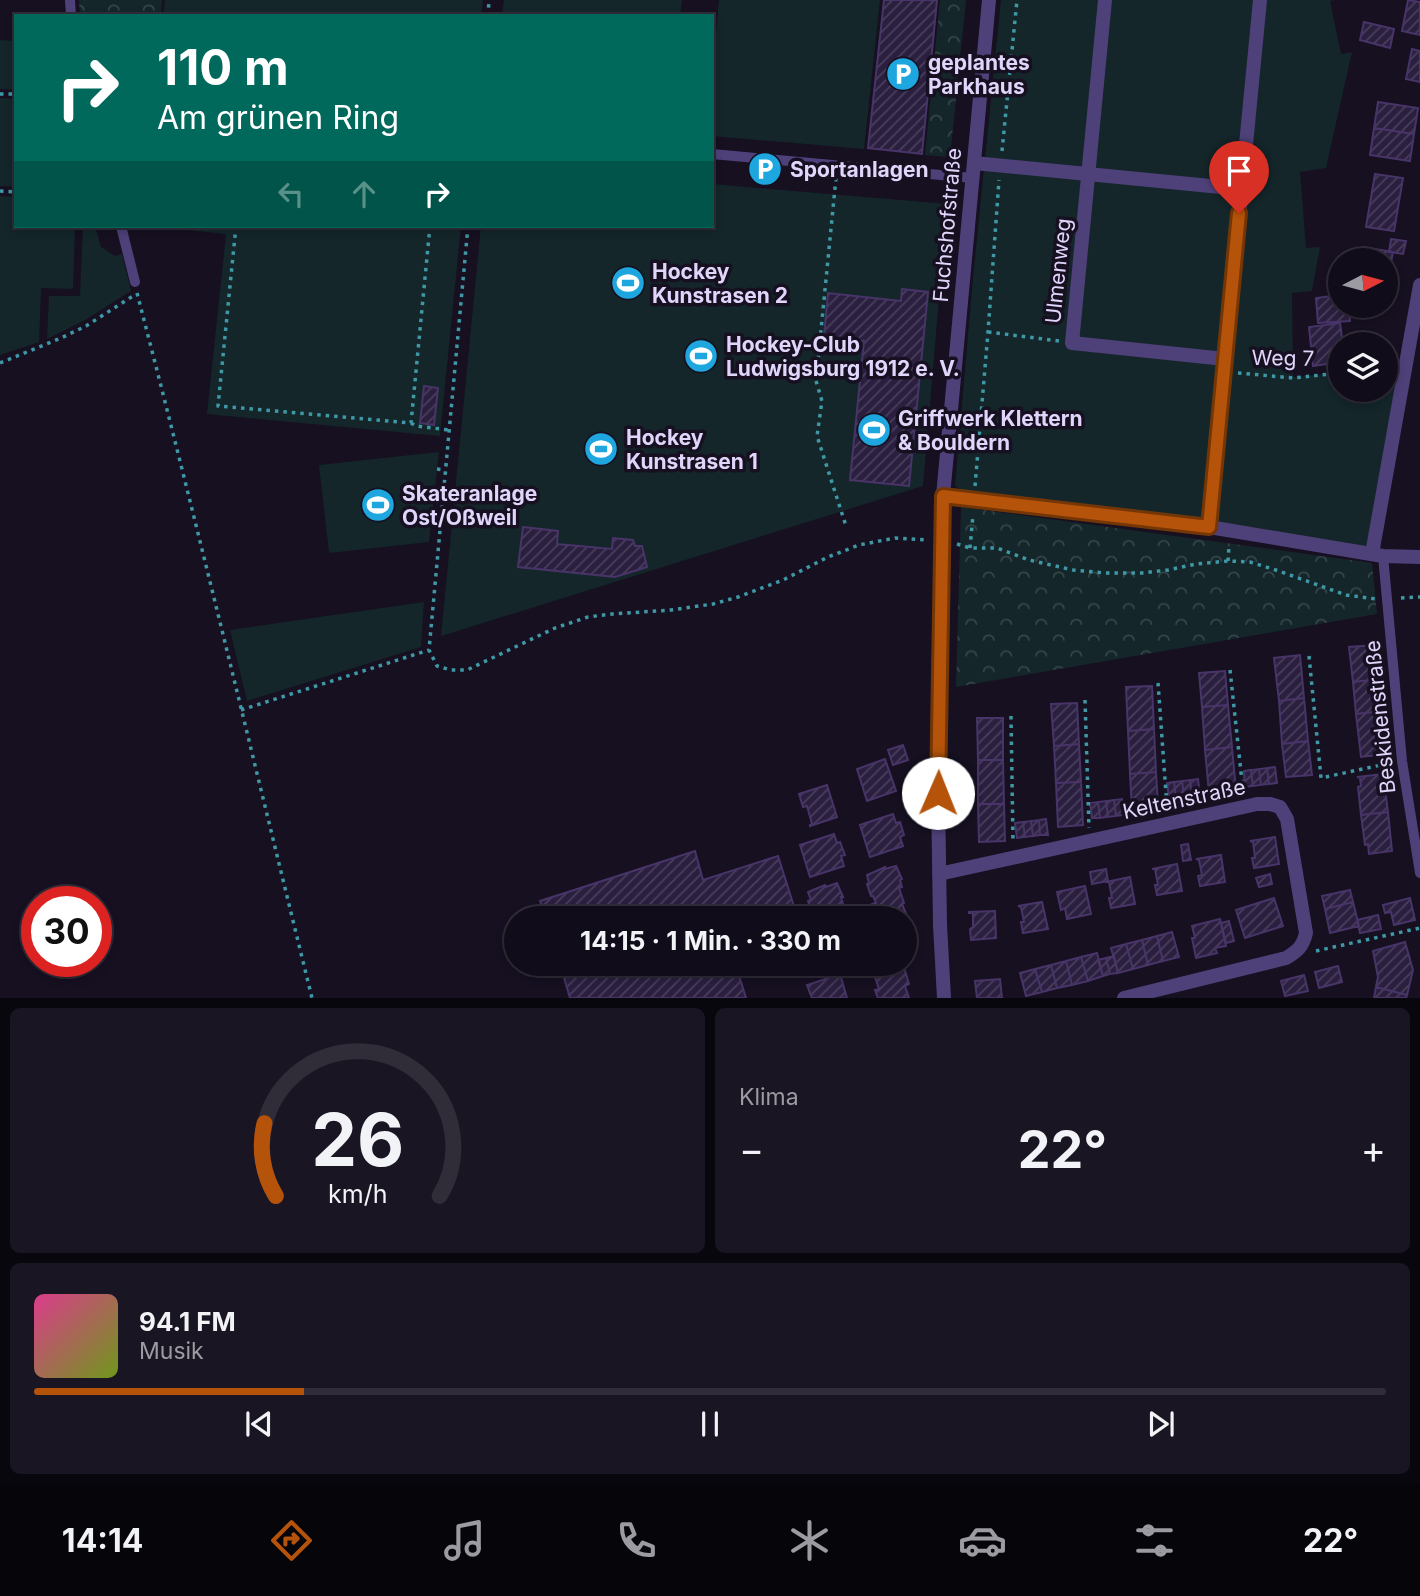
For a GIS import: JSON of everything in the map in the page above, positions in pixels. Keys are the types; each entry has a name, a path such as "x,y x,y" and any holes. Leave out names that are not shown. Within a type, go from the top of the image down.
{"street":[{"name":"Fuchshofstraße","path":"944,998 938,793 943,496 989,0"},
{"name":"Ulmenweg","path":"1105,0 1072,343 1225,365"},
{"path":"1209,527 1260,0"},
{"path":"974,163 1241,189"},
{"path":"1378,555 1409,340 1420,285"},
{"path":"943,496 1209,527 1378,555 1420,557"},
{"name":"Keltenstraße","path":"939,874 1245,807 1270,804 1280,807 1287,819 1306,933 1297,952 1286,958 1124,998"}],"lane":[{"path":"714,153 973,178"},
{"path":"122,228 135,282"},
{"name":"Beskidenstraße","path":"1378,555 1386,598 1402,761 1420,873"}],"path":[{"path":"970,548 1000,165 1017,0"},
{"path":"834,194 816,381 822,401 817,436 846,526"},
{"path":"236,228 218,406 411,423 449,430"},
{"path":"411,423 430,228"},
{"path":"468,228 429,650 437,666 451,670 467,670 555,628 588,617 713,604 783,580 859,545 895,538 942,541 970,548 998,548 1029,560 1073,570 1105,573 1142,573 1196,564 1250,562 1346,595 1374,599 1420,597"},
{"path":"0,363 86,326 137,293 313,998"},
{"path":"988,332 1072,343"},
{"name":"Weg 7","path":"1225,365 1293,378 1328,374"},
{"path":"437,469 445,470"},
{"path":"240,710 429,650"},
{"path":"1310,656 1321,778 1402,761"},
{"path":"1230,670 1245,807"},
{"path":"1158,683 1168,823"},
{"path":"1085,700 1089,840"},
{"path":"1011,716 1013,858"},
{"path":"1313,952 1420,928"}],"green space":[{"path":"79,0 162,0 161,14 80,14"},
{"path":"165,0 483,0 481,14 163,14"},
{"path":"504,0 682,0 680,14 502,14"},
{"path":"719,0 880,0 864,149 714,136 714,54"},
{"path":"940,0 966,0 950,157 925,155"},
{"path":"1001,0 1335,0 1330,1 1341,54 1352,52 1326,168 1300,172 1306,248 1320,247 1312,291 1292,293 1293,377 1328,374 1328,402 1398,402 1372,554 974,499 955,486"},
{"path":"0,40 14,41 14,90 0,89"},
{"path":"0,98 14,99 14,187 0,186"},
{"name":"Hockey-Club Ludwigsburg 1912 e. V.","path":"714,184 947,204 923,486 441,636 481,228 714,228"},
{"path":"0,196 14,197 14,228 75,228 73,289 41,288 39,342 0,355"},
{"path":"83,228 96,228 101,247 115,256 122,254 131,291 85,320 47,339 49,296 80,296"},
{"path":"167,228 461,228 440,436 207,414 226,234"},
{"path":"1404,366 1398,401 1398,367"},
{"name":"Skateranlage Ost/Oßweil","path":"439,452 429,542 329,553 319,465"},
{"path":"961,507 1372,563 1377,614 956,687"},
{"path":"424,602 421,647 247,701 230,630"}],"building":[{"name":"geplantes Parkhaus","path":"884,0 937,0 922,154 868,148"},
{"path":"1408,0 1420,2 1420,35 1402,31"},
{"path":"1364,22 1394,29 1390,48 1360,40"},
{"path":"1412,49 1420,51 1420,82 1406,79"},
{"path":"1378,102 1418,108 1414,134 1374,128"},
{"path":"1374,128 1414,134 1410,161 1370,155"},
{"path":"1375,174 1403,178 1394,231 1366,227"},
{"path":"1391,239 1406,241 1403,254 1398,253 1398,248 1390,248"},
{"path":"902,289 928,292 909,486 850,480 864,341 824,337 828,293 901,301"},
{"path":"1328,296 1328,318 1350,318 1350,321 1318,323 1316,298"},
{"path":"1340,323 1341,332 1328,332 1328,364 1313,366 1309,327"},
{"path":"424,386 438,388 434,425 420,423"},
{"path":"523,527 558,531 557,544 612,549 613,538 633,540 635,546 642,546 647,567 615,577 518,567"},
{"path":"1375,645 1379,679 1353,682 1349,647"},
{"path":"1300,655 1304,698 1279,701 1274,658"},
{"path":"1225,671 1228,705 1202,707 1199,673"},
{"path":"1379,679 1382,711 1356,714 1353,682"},
{"path":"1152,686 1154,729 1128,731 1126,687"},
{"path":"1304,698 1308,741 1282,744 1279,701"},
{"path":"1077,703 1079,744 1054,746 1051,704"},
{"path":"1228,705 1232,747 1205,750 1202,707"},
{"path":"1382,711 1386,754 1361,757 1356,714"},
{"path":"977,718 1003,718 1003,760 978,760"},
{"path":"1154,729 1156,772 1130,774 1128,731"},
{"path":"1308,741 1312,775 1286,777 1282,744"},
{"path":"1079,744 1081,782 1056,783 1054,746"},
{"path":"903,745 908,760 893,765 888,750"},
{"path":"1232,747 1236,791 1209,793 1205,750"},
{"path":"885,759 896,791 867,801 857,769"},
{"path":"978,760 1003,760 1004,804 978,804"},
{"path":"1275,767 1277,783 1269,784 1267,768"},
{"path":"1267,768 1269,784 1261,785 1259,769"},
{"path":"1259,769 1261,785 1253,786 1251,770"},
{"path":"1251,770 1253,786 1245,787 1244,771"},
{"path":"1156,772 1158,806 1132,807 1130,774"},
{"path":"1383,774 1388,812 1361,815 1358,787 1361,786 1360,778 1357,777"},
{"path":"1198,779 1200,795 1192,796 1190,780"},
{"path":"1190,780 1192,796 1184,796 1182,781"},
{"path":"1182,781 1184,796 1176,797 1174,782"},
{"path":"1081,782 1083,825 1058,827 1056,783"},
{"path":"1174,782 1176,797 1169,798 1167,783"},
{"path":"827,785 837,817 810,826 812,824 807,806 803,807 799,794"},
{"path":"1122,799 1124,815 1116,816 1114,800"},
{"path":"1114,800 1116,816 1108,817 1106,801"},
{"path":"1106,801 1108,817 1100,818 1098,802"},
{"path":"1098,802 1100,818 1092,818 1090,803"},
{"path":"978,804 1004,804 1005,841 979,842"},
{"path":"1388,812 1392,851 1369,854 1368,844 1365,845 1361,815"},
{"path":"893,814 896,823 900,822 904,835 900,837 903,846 870,857 860,825"},
{"path":"1046,819 1048,835 1040,835 1039,820"},
{"path":"1039,820 1040,835 1033,836 1031,821"},
{"path":"1031,821 1033,836 1025,837 1023,822"},
{"path":"1023,822 1025,837 1017,838 1015,823"},
{"path":"834,834 845,855 841,856 844,866 810,877 800,845"},
{"path":"1275,837 1279,864 1254,868 1253,842 1250,841"},
{"path":"1188,844 1191,860 1183,861 1181,845"},
{"path":"695,851 703,880 778,856 794,906 542,906 540,901"},
{"path":"1221,855 1225,882 1200,886 1198,876 1202,875 1199,860 1196,859"},
{"path":"1177,864 1182,891 1157,895 1155,869 1152,869"},
{"path":"896,866 902,879 902,887 899,888 903,906 873,906 876,903 867,884 867,875"},
{"path":"1106,869 1108,881 1092,884 1090,872"},
{"path":"1270,874 1272,884 1259,887 1256,878"},
{"path":"1130,877 1135,904 1111,908 1109,882 1106,882"},
{"path":"837,883 843,904 810,906 808,901 811,900 808,892 825,885 826,887"},
{"path":"1085,886 1091,914 1067,919 1065,908 1061,910 1057,892"},
{"path":"1350,890 1353,902 1325,909 1322,896"},
{"path":"1274,898 1283,926 1245,938 1236,910"},
{"path":"1410,898 1415,920 1394,925 1391,912 1385,913 1383,905"},
{"path":"1042,902 1048,929 1023,933 1021,922 1024,922 1021,907 1018,906"},
{"path":"1353,902 1359,926 1330,933 1325,909"},
{"path":"995,911 996,938 971,940 973,913 969,912"},
{"path":"1378,915 1381,929 1360,933 1357,920"},
{"path":"1220,919 1226,946 1215,948 1217,953 1196,958 1192,926"},
{"path":"1229,921 1234,941 1226,943 1221,923"},
{"path":"1172,932 1179,957 1163,961 1157,936"},
{"path":"1157,936 1163,961 1148,965 1142,940"},
{"path":"1142,940 1148,965 1133,969 1126,944"},
{"path":"1405,942 1413,970 1407,995 1376,987 1378,977 1373,951"},
{"path":"1126,944 1133,969 1118,973 1111,948"},
{"path":"1097,953 1103,976 1088,981 1081,957"},
{"path":"1114,956 1118,973 1110,974 1106,958"},
{"path":"1081,957 1088,981 1072,985 1066,961"},
{"path":"1106,958 1110,974 1103,976 1098,960"},
{"path":"1066,961 1072,985 1057,988 1051,965"},
{"path":"1051,965 1057,988 1042,992 1035,969"},
{"path":"1338,966 1342,982 1319,988 1315,972"},
{"path":"1035,969 1042,992 1026,996 1020,973"},
{"path":"1304,975 1308,991 1285,996 1281,981"},
{"path":"564,976 739,976 746,998 570,998"},
{"path":"841,976 847,998 812,998 807,985"},
{"path":"875,976 907,976 909,984 905,986 909,998 878,998 875,990 879,989"},
{"path":"1000,979 1002,998 977,998 975,981"},
{"path":"1376,987 1407,995 1406,998 1374,998"}],"place":[{"name":"geplantes Parkhaus","path":"903,74"},
{"name":"Sportanlagen","path":"765,169"},
{"name":"Hockey Kunstrasen 2","path":"628,283"},
{"name":"Hockey-Club Ludwigsburg 1912 e. V.","path":"701,356"},
{"name":"Griffwerk Klettern & Bouldern","path":"874,430"},
{"name":"Hockey Kunstrasen 1","path":"601,449"},
{"name":"Skateranlage Ost/Oßweil","path":"378,505"}],"route":[{"path":"938,793 943,496 1209,527 1239,213"}]}
